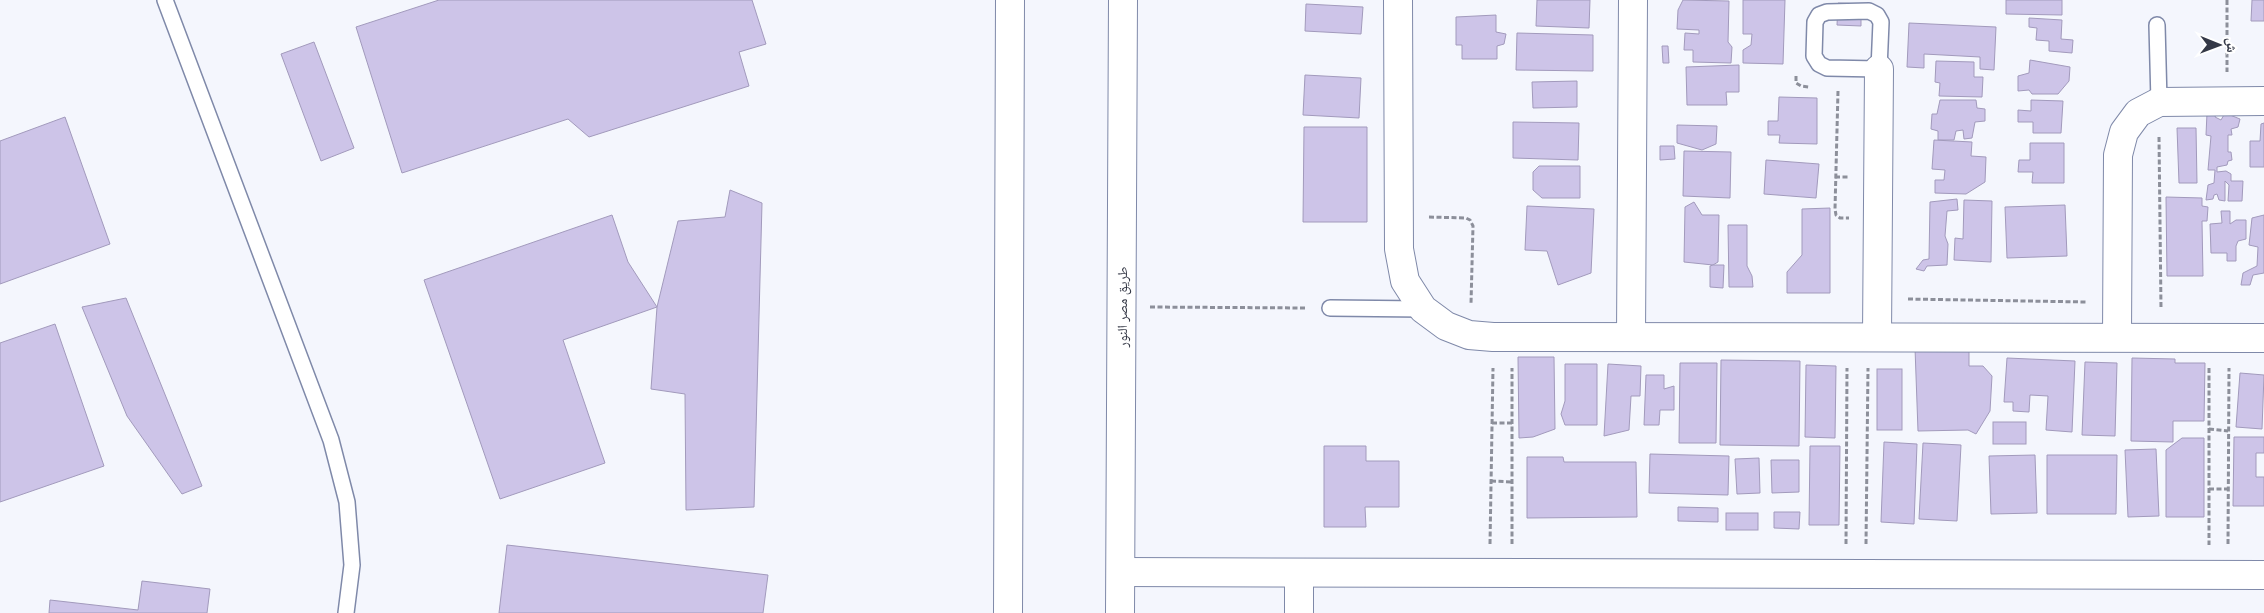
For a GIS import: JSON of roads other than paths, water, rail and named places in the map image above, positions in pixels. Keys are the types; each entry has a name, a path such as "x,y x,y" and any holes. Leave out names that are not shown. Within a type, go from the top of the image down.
{"street":[{"path":"1008,613 1010,0"},
{"name":"طريق مصر النور","path":"1120,613 1123,0"},
{"path":"1398,0 1399,249 1405,281 1423,309 1446,326 1492,336 2264,338"},
{"path":"1631,337 1634,0"},
{"path":"1865,337 1878,298 1880,69"},
{"path":"2117,338 2118,155 2124,132 2138,113 2159,102 2264,101"},
{"path":"1121,572 1298,574 2264,575"},
{"path":"1298,574 1299,613"}],"lane":[{"path":"165,0 331,440 347,511 352,565 346,613"},
{"path":"1869,11 1877,15 1881,22 1880,69 1828,68 1819,64 1814,56 1815,22 1819,15 1827,12 1869,11"},
{"path":"2157,25 2159,102"},
{"path":"1330,308 1423,309"}]}
